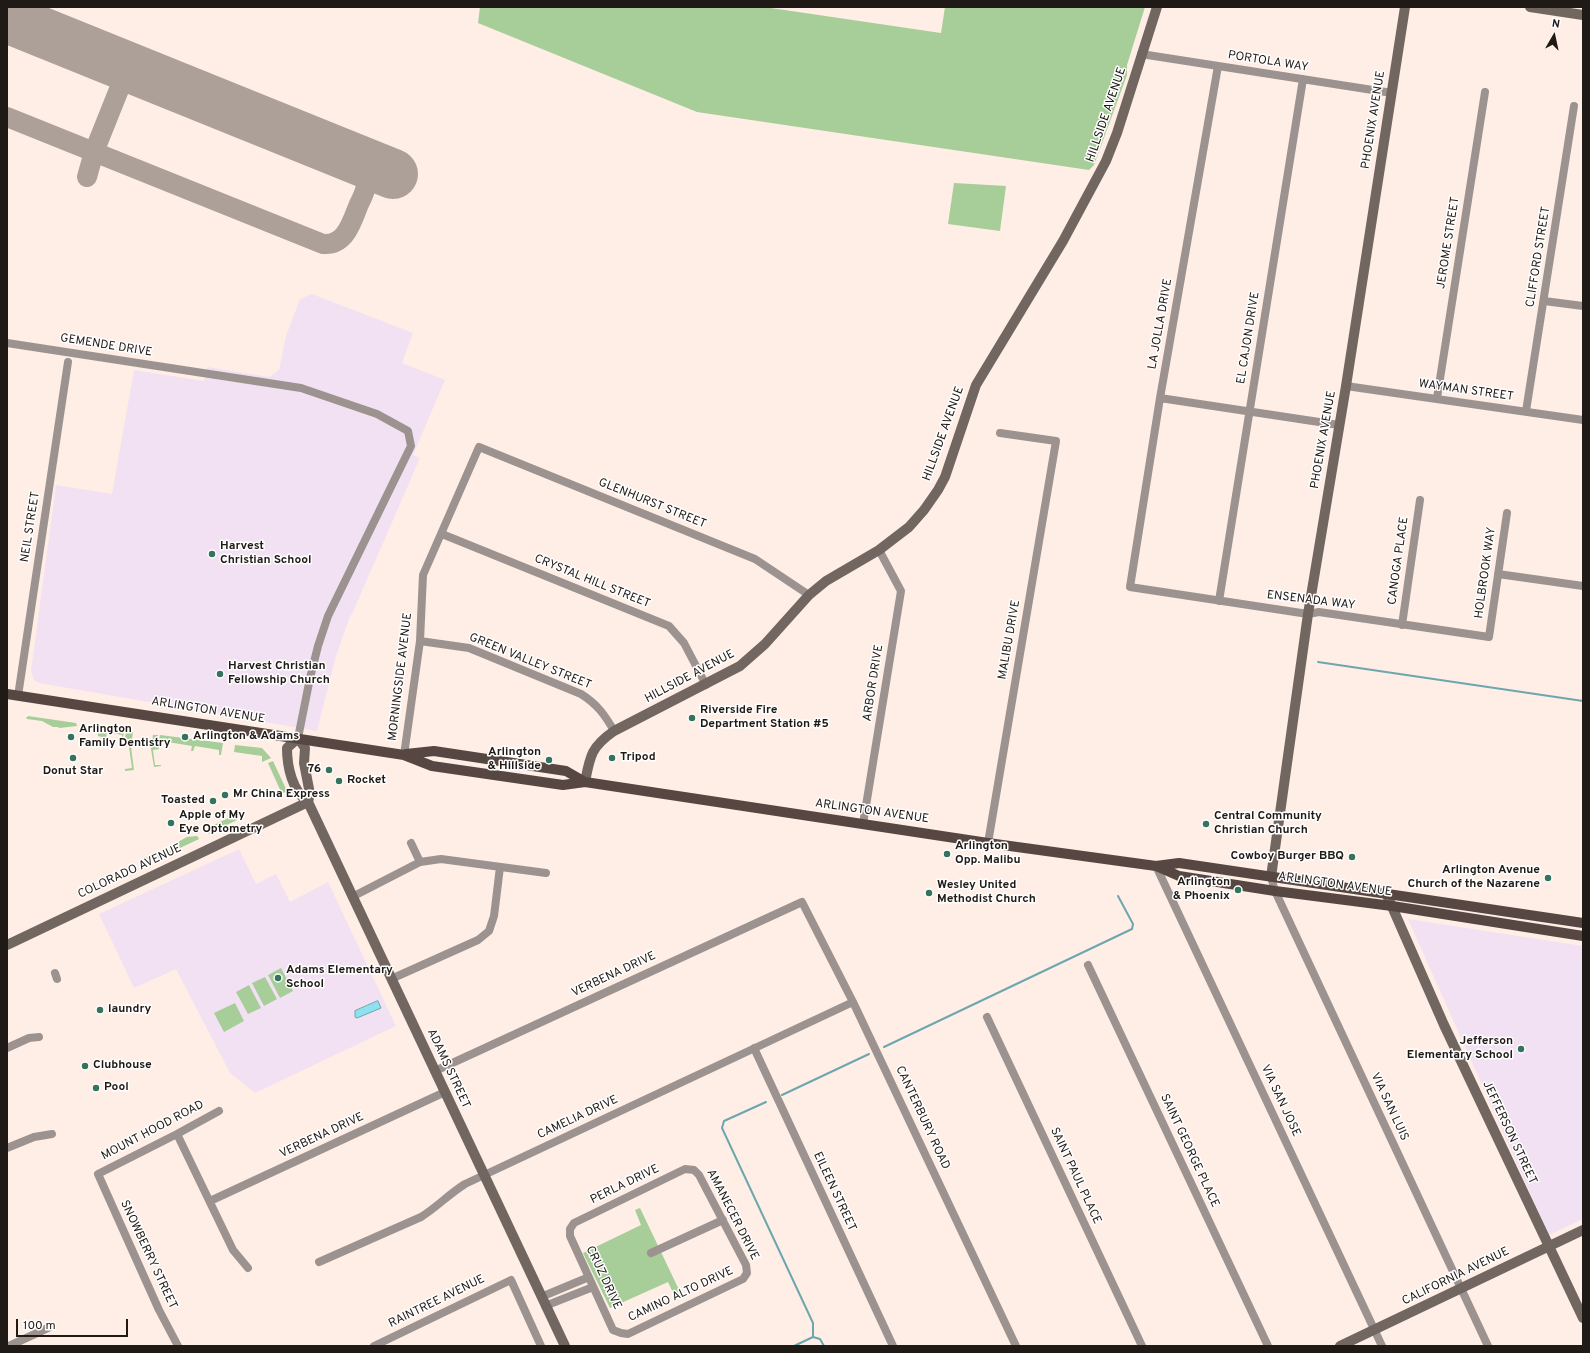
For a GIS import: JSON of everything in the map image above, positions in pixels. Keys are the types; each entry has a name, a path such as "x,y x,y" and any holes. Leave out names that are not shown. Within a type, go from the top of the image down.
{"main road":[{"name":"ARLINGTON AVENUE","path":"7,694 404,755 432,766 563,785 585,782 988,843 1156,866 1179,876 1392,906 1583,936"},
{"name":"ARLINGTON AVENUE","path":"404,755 434,751 566,771 585,782"},
{"name":"ARLINGTON AVENUE","path":"1156,866 1179,862 1583,923"}],"street":[{"name":"HILLSIDE AVENUE","path":"585,782 589,764 596,746 601,740 614,731 706,685 740,666 765,644 809,595 826,581 879,550 909,527 924,510 938,490 944,477 976,385 1063,240 1100,174 1117,133 1157,7"},
{"name":"PHOENIX AVENUE","path":"1271,877 1308,614 1346,386 1405,7"},
{"path":"1530,7 1583,15"},
{"name":"PORTOLA WAY","path":"1141,54 1392,93"},
{"name":"LA JOLLA DRIVE","path":"1130,587 1160,398 1218,66"},
{"name":"EL CAJON DRIVE","path":"1219,600 1303,79"},
{"name":"JEROME STREET","path":"1437,398 1485,92"},
{"name":"CLIFFORD STREET","path":"1526,412 1574,106"},
{"path":"1544,301 1583,306"},
{"name":"GEMENDE DRIVE","path":"7,343 301,388 377,414 408,431 411,446 328,616 313,665 298,738"},
{"name":"NEIL STREET","path":"18,696 68,362"},
{"name":"WAYMAN STREET","path":"1346,386 1583,420"},
{"path":"1160,398 1339,425"},
{"name":"MALIBU DRIVE","path":"988,843 1056,441 1000,433"},
{"name":"MORNINGSIDE AVENUE","path":"404,755 420,641 423,575 479,447"},
{"name":"GLENHURST STREET","path":"479,447 755,559 809,595"},
{"name":"CANOGA PLACE","path":"1402,625 1420,500"},
{"name":"HOLBROOK WAY","path":"1489,637 1507,513"},
{"name":"CRYSTAL HILL STREET","path":"442,534 669,626 684,643 706,685"},
{"name":"ARBOR DRIVE","path":"863,824 901,591 879,550"},
{"path":"1498,574 1583,586"},
{"name":"ENSENADA WAY","path":"1130,587 1308,614 1319,612 1489,637"},
{"name":"GREEN VALLEY STREET","path":"420,641 469,648 581,694 592,701 601,711 614,731"},
{"name":"ADAMS STREET","path":"308,802 310,794 304,763 306,748 298,738 287,748 287,766 297,788 303,798 308,802 483,1176 565,1346"},
{"name":"COLORADO AVENUE","path":"7,945 308,802"},
{"path":"411,843 420,862"},
{"path":"352,897 420,862 441,859 546,873"},
{"name":"VIA SAN JOSE","path":"1156,866 1382,1346"},
{"path":"391,979 478,940 489,931 494,916 500,867"},
{"name":"VIA SAN LUIS","path":"1271,877 1275,890 1488,1346"},
{"name":"JEFFERSON STREET","path":"1386,893 1444,1025 1583,1318"},
{"name":"CANTERBURY ROAD","path":"802,902 853,1002 1016,1346"},
{"name":"VERBENA DRIVE","path":"435,1071 802,902"},
{"path":"1400,924 1404,912 1417,910"},
{"name":"SAINT GEORGE PLACE","path":"1088,965 1268,1346"},
{"name":"CAMELIA DRIVE","path":"319,1262 421,1217 433,1209 448,1195 465,1184 853,1002"},
{"name":"SAINT PAUL PLACE","path":"987,1016 1142,1346"},
{"path":"7,1048 29,1038 38,1037"},
{"name":"EILEEN STREET","path":"754,1048 893,1346"},
{"name":"VERBENA DRIVE","path":"210,1201 445,1092"},
{"name":"MOUNT HOOD ROAD","path":"98,1174 219,1111"},
{"path":"7,1148 34,1137 52,1134"},
{"path":"177,1134 233,1250 248,1268"},
{"name":"PERLA DRIVE","path":"570,1229 574,1223 685,1169 694,1170"},
{"name":"AMANECER DRIVE","path":"694,1170 699,1175 723,1220 746,1265 747,1273"},
{"name":"SNOWBERRY STREET","path":"98,1174 159,1310 178,1346"},
{"path":"651,1253 723,1220"},
{"name":"CRUZ DRIVE","path":"570,1229 570,1236 613,1330 621,1333"},
{"name":"CALIFORNIA AVENUE","path":"1340,1346 1461,1290 1583,1230"},
{"name":"CAMINO ALTO DRIVE","path":"621,1333 628,1334 743,1279 747,1273"},
{"path":"543,1302 589,1277"},
{"name":"RAINTREE AVENUE","path":"374,1346 511,1280 541,1346"},
{"path":"543,1302 593,1286"},
{"path":"9,1346 50,1327"}],"shaded area":[{"name":"Harvest Christian School","path":"312,294 413,333 402,363 445,380 413,455 420,458 350,616 336,656 317,731 39,683 34,680 31,671 56,485 112,494 134,370 204,381 207,367 269,377 279,370 286,336 300,299"},
{"name":"Adams Elementary School","path":"239,849 256,884 276,874 290,902 328,882 396,1026 255,1093 230,1073 176,969 134,988 99,914"},
{"path":"1408,919 1583,946 1583,1219 1549,1235"}],"green space":[{"path":"480,7 764,7 941,33 945,7 1145,7 1127,65 1127,75 1094,165 1089,170 697,112 478,23"},
{"path":"954,183 1006,186 1000,231 948,224"},
{"path":"28,716 76,723 77,726 59,728 53,727 42,721 27,719 26,717"},
{"path":"98,726 124,730 123,738 121,740 122,735 107,732 106,738 98,736"},
{"path":"126,730 133,732 131,747 134,770 125,771 125,769 132,768 128,740 122,741 125,739"},
{"path":"153,735 158,735 156,744 159,747 159,749 153,750 155,765 161,765 154,767 151,749"},
{"path":"160,735 223,743 221,755 219,755 219,750 195,746 193,751 191,751 192,746 162,741 161,746 158,743"},
{"path":"235,745 262,748 271,758 262,762 262,756 234,752"},
{"path":"273,761 287,791 282,794 268,763"},
{"path":"230,817 236,818 237,820 208,834 207,831 210,827"},
{"path":"197,836 199,839 144,865 143,858 156,856 155,852 169,851 179,846 178,842 187,837"},
{"path":"281,968 293,991 280,998 268,975"},
{"path":"265,977 277,999 264,1006 252,983"},
{"path":"249,985 261,1008 248,1014 236,992"},
{"path":"235,1003 244,1021 224,1032 214,1013"},
{"path":"640,1208 681,1294 675,1297 668,1282 610,1308 583,1253 641,1225 635,1210"}],"water":[{"path":"378,1001 381,1008 357,1018 355,1017 355,1011"}],"waterway":[{"path":"1318,662 1583,701"},
{"path":"884,1047 1132,929 1133,924 1118,896"},
{"path":"782,1095 869,1054"},
{"path":"766,1102 724,1121 722,1128 813,1323 813,1337"},
{"path":"794,1346 813,1337 820,1339 824,1346"}],"taxiway":[{"path":"87,177 94,152 128,67"},
{"path":"7,117 323,244 331,244 343,237 351,225 364,194 366,184 365,178 358,160"}],"runway":[{"path":"7,18 393,174"}],"place":[{"name":"Harvest Christian School","path":"212,554"},
{"name":"Harvest Christian Fellowship Church","path":"220,674"},
{"name":"Riverside Fire Department Station #5","path":"692,718"},
{"name":"Arlington Family Dentistry","path":"71,737"},
{"name":"Arlington & Adams","path":"185,737"},
{"name":"Donut Star","path":"73,758"},
{"name":"Tripod","path":"612,758"},
{"name":"Arlington & Hillside","path":"549,760"},
{"name":"76","path":"329,770"},
{"name":"Rocket","path":"339,781"},
{"name":"Mr China Express","path":"225,795"},
{"name":"Toasted","path":"213,801"},
{"name":"Apple of My Eye Optometry","path":"171,823"},
{"name":"Central Community Christian Church","path":"1206,824"},
{"name":"Arlington Opp. Malibu","path":"947,854"},
{"name":"Cowboy Burger BBQ","path":"1352,857"},
{"name":"Arlington Avenue Church of the Nazarene","path":"1548,878"},
{"name":"Arlington & Phoenix","path":"1238,890"},
{"name":"Wesley United Methodist Church","path":"929,893"},
{"name":"Adams Elementary School","path":"278,978"},
{"name":"laundry","path":"100,1010"},
{"name":"Jefferson Elementary School","path":"1521,1049"},
{"name":"Clubhouse","path":"85,1066"},
{"name":"Pool","path":"96,1088"}]}
